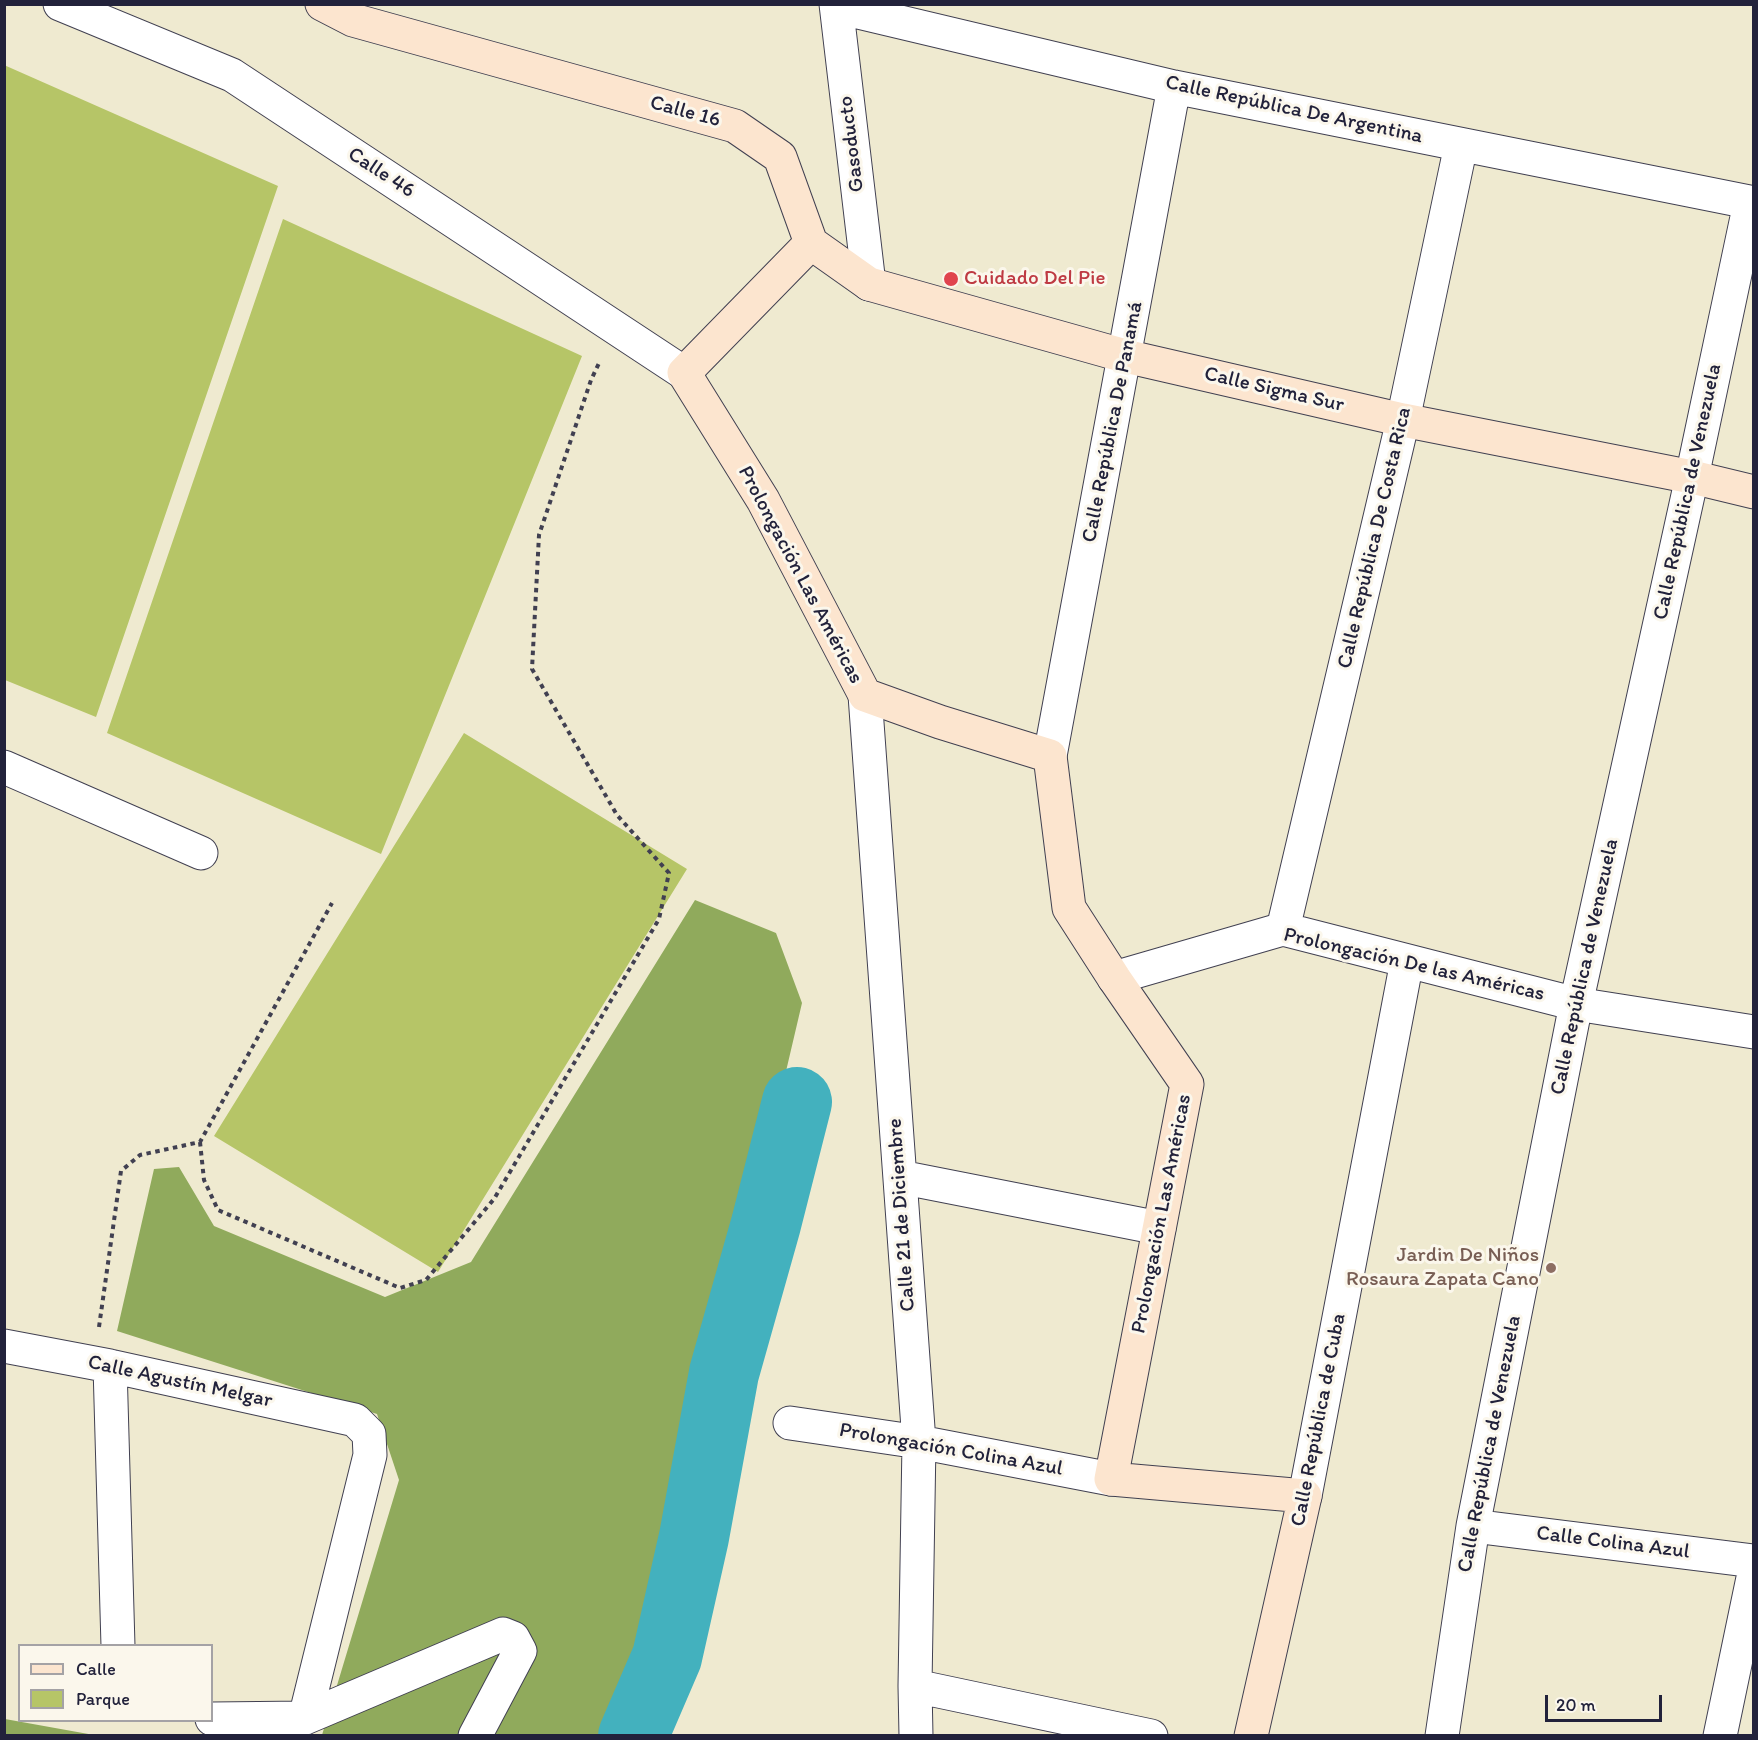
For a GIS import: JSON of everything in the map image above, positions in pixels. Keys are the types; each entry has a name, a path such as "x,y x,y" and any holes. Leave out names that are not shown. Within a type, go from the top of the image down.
{"main road":[{"name":"Calle 16","path":"322,4 735,126 780,157 811,243"},
{"name":"Calle Sigma Sur","path":"811,243 869,284 1125,356 1403,420 1692,477 1754,492"},
{"path":"684,373 811,243"},
{"name":"Prolongación Las Américas","path":"684,373 763,500 865,695 940,722 1050,756 1069,908 1187,1084 1111,1479"},
{"path":"1111,1479 1305,1496"},
{"name":"Calle República de Cuba","path":"1251,1736 1305,1496"}],"street":[{"name":"Calle 46","path":"60,4 232,75 684,373"},
{"name":"Calle República De Argentina","path":"836,6 1174,87 1752,203"},
{"name":"Gasoducto","path":"836,6 869,284"},
{"name":"Calle República De Panamá","path":"1050,756 1174,87"},
{"name":"Calle República De Costa Rica","path":"1283,929 1403,420 1461,145"},
{"name":"Calle República de Venezuela","path":"1442,1736 1473,1526 1576,1004 1752,203"},
{"name":"Calle 21 de Diciembre","path":"865,695 919,1442 916,1736"},
{"path":"4,767 201,853"},
{"name":"Prolongación De las Américas","path":"1114,978 1283,929 1576,1004 1754,1032"},
{"name":"Calle República de Cuba","path":"1305,1496 1407,961"},
{"path":"900,1177 1159,1228"},
{"name":"Calle Agustín Melgar","path":"4,1346 102,1364 356,1420 369,1434 370,1455 304,1718"},
{"path":"102,1364 118,1644"},
{"name":"Prolongación Colina Azul","path":"790,1423 919,1442 1111,1479"},
{"name":"Calle Colina Azul","path":"1473,1526 1754,1561"},
{"path":"1720,1736 1754,1573"},
{"path":"213,1719 304,1718 503,1634 513,1638 520,1651 475,1736"},
{"path":"915,1686 1151,1736"}],"path":[{"path":"332,903 200,1142 204,1180 218,1210 400,1288 426,1280 494,1199 659,919 669,873 617,815 532,669 539,535 591,380 615,328"},
{"path":"102,1364 121,1171 140,1155 200,1142"}],"green space":[{"path":"4,65 278,186 96,717 5,680"},
{"path":"283,219 582,356 381,854 107,733"},
{"path":"464,733 687,869 438,1272 214,1136"},
{"path":"695,900 776,933 802,1003 768,1148 693,1397 634,1698 614,1735 322,1735 399,1480 377,1414 117,1331 154,1169 179,1167 214,1226 385,1297 471,1262"},
{"path":"4,1719 94,1735 5,1735"}],"waterway":[{"path":"633,1736 667,1657 694,1537 724,1373 797,1102"}],"place":[{"name":"Cuidado Del Pie","path":"951,279"},
{"name":"Jardin De Niños Rosaura Zapata Cano","path":"1551,1268"}]}
